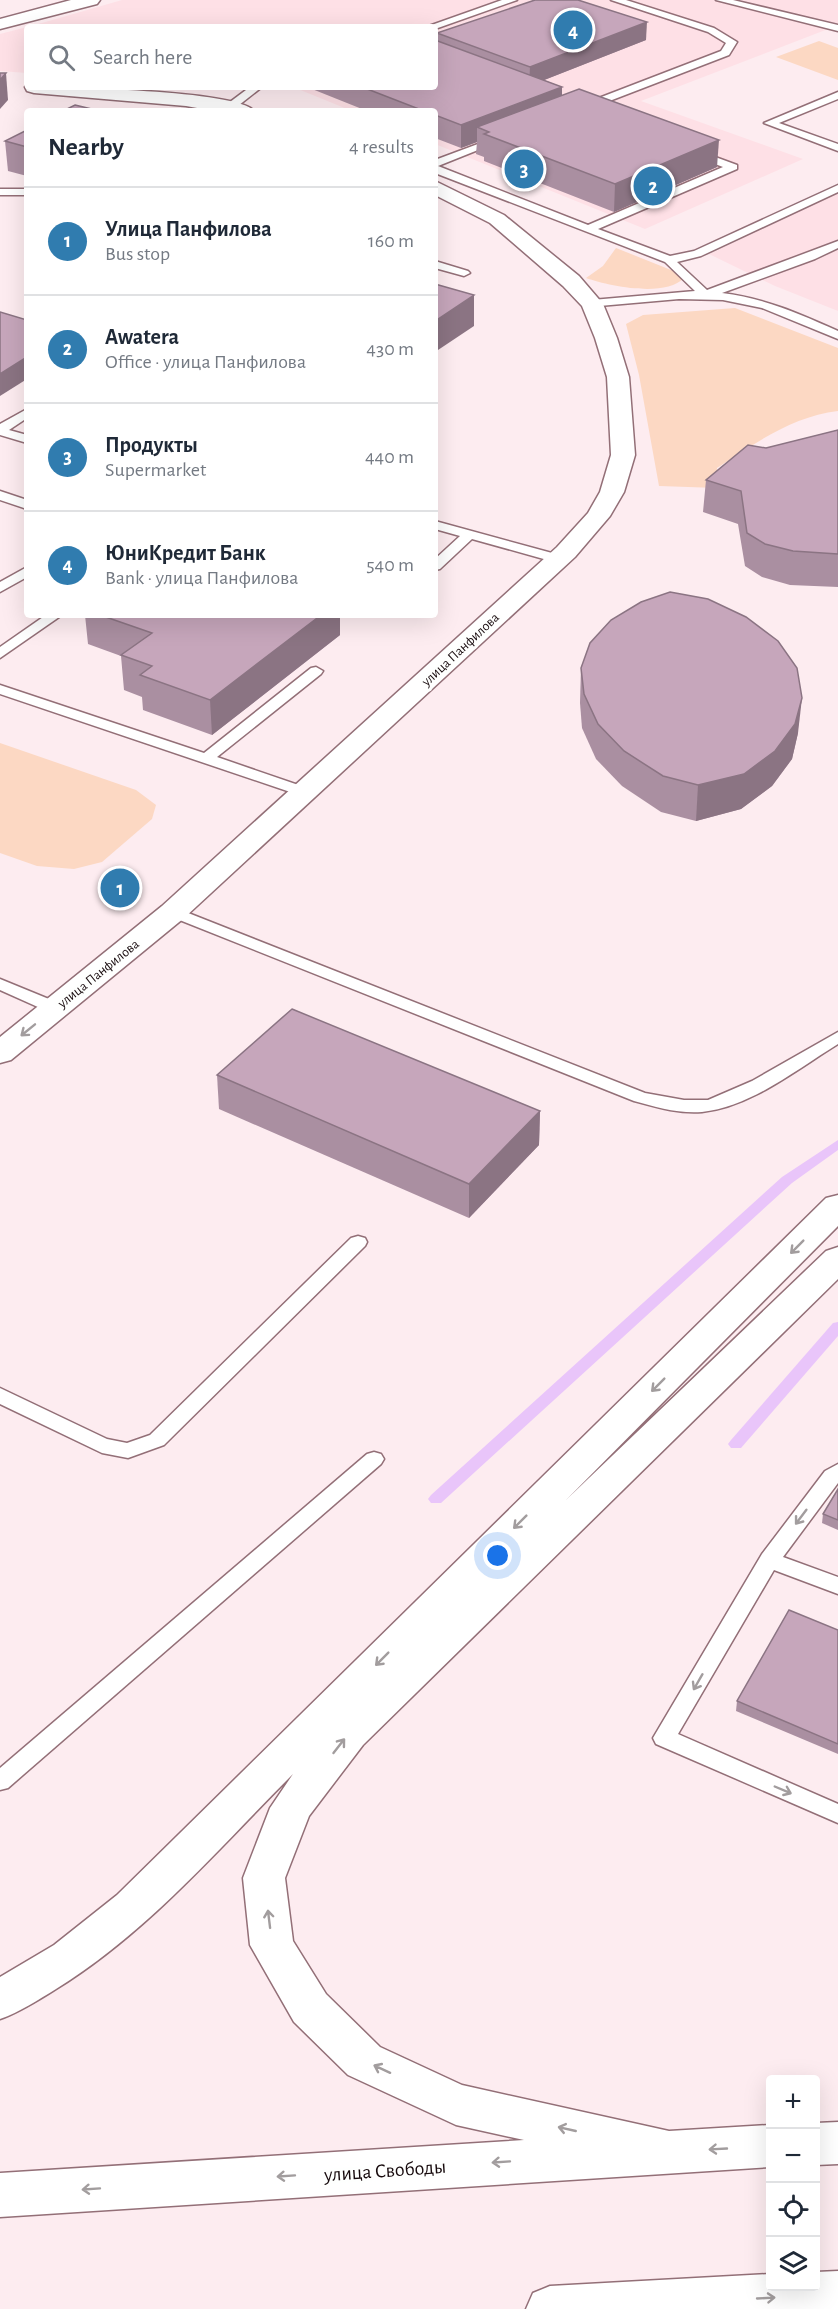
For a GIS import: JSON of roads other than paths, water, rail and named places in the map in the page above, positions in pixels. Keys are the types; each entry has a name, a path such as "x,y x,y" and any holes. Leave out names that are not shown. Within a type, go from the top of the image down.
{"main road":[{"path":"0,24 91,0"},
{"path":"72,90 186,100 231,108"},
{"name":"улица Панфилова","path":"0,1053 173,912 305,792 558,559 598,516 612,492 623,455 618,377 592,304 571,281 497,219 438,189"},
{"path":"0,2000 69,1958 132,1908 838,1206"},
{"path":"664,2151 456,2104 364,2061 310,2008 272,1945 264,1878 291,1808 349,1733 838,1259"},
{"path":"820,2144 838,2143"},
{"name":"улица Свободы","path":"0,2195 766,2146"},
{"path":"566,2308 838,2294"}],"lane":[{"path":"438,25 512,0"},
{"path":"600,117 571,109 725,53 732,42 711,30 616,0"},
{"path":"721,0 838,28"},
{"path":"238,108 254,90"},
{"path":"838,95 769,123 838,148"},
{"path":"438,163 505,137"},
{"path":"588,228 733,167 689,150"},
{"path":"438,171 588,228 673,264 705,295"},
{"path":"673,264 838,188"},
{"path":"0,192 24,192"},
{"path":"673,264 710,259 838,199"},
{"path":"705,295 811,257 838,244"},
{"path":"438,265 464,273"},
{"path":"592,304 705,295 766,305 838,335"},
{"path":"0,430 24,414"},
{"path":"0,430 24,438"},
{"path":"0,495 24,504"},
{"path":"438,526 558,559"},
{"path":"438,563 470,534"},
{"path":"0,588 24,573"},
{"path":"0,654 51,618"},
{"path":"207,758 316,671"},
{"path":"0,689 305,792"},
{"path":"173,912 640,1096 678,1106 708,1105 736,1095 838,1037"},
{"path":"0,984 55,1008"},
{"path":"0,1395 102,1446 128,1451 157,1440 358,1242"},
{"path":"0,1781 374,1459"},
{"path":"838,1472 832,1476 769,1560 664,1738 838,1814"},
{"path":"769,1560 838,1586"}],"waterway":[{"path":"436,1499 787,1180 838,1144"},
{"path":"736,1444 838,1327"}],"place":[{"name":"ЮниКредит Банк","path":"573,30"},
{"name":"Продукты","path":"524,169"},
{"name":"Awatera","path":"653,186"},
{"name":"Улица Панфилова","path":"120,888"}]}
